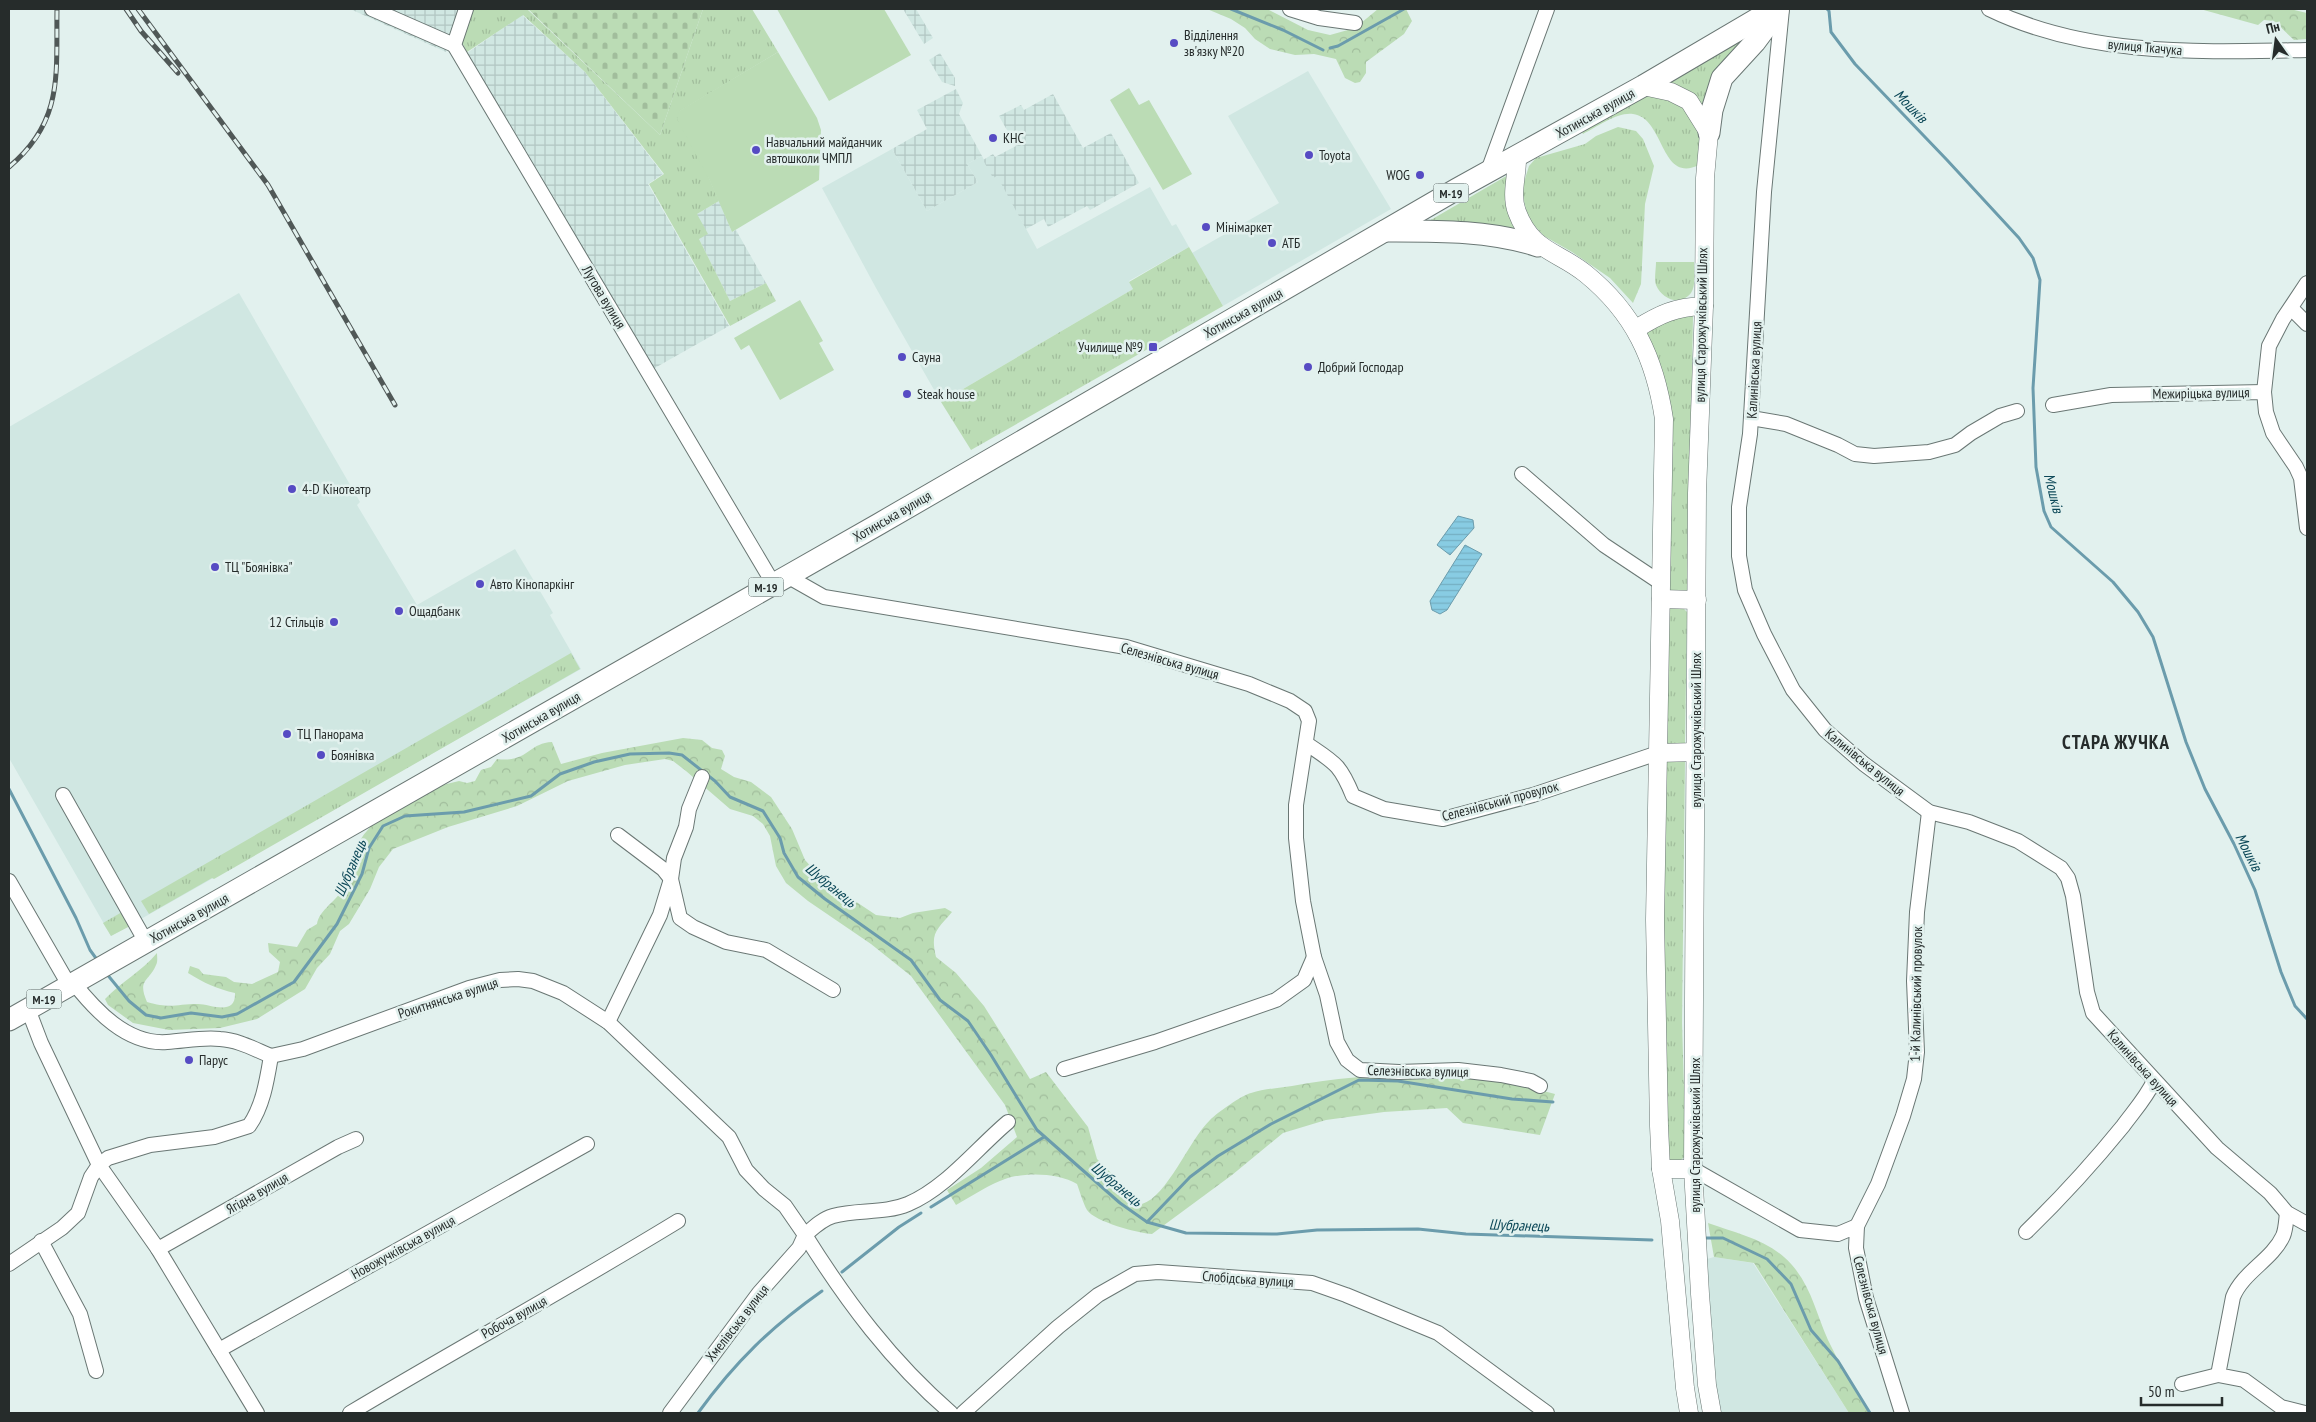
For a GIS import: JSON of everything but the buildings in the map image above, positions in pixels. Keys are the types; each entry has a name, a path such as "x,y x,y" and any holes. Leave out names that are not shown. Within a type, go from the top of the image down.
{"highway":[{"name":"Хотинська вулиця","path":"9,1020 1384,231 1643,86 1774,9"},
{"path":"1709,134 1712,110 1722,78 1755,42 1781,9"},
{"path":"1384,231 1434,231 1495,236 1538,246"}],"main road":[{"path":"1643,86 1671,92 1689,101 1709,134"},
{"name":"вулиця Старожучківський Шлях","path":"1709,134 1705,178 1704,306 1697,493 1693,1169 1707,1385 1712,1413"},
{"name":"вулиця Старожучківський Шлях","path":"1517,156 1518,171 1514,196 1516,210 1521,221 1538,246 1585,273 1609,294 1636,328 1647,351 1660,393 1664,418 1655,920 1661,1169 1670,1221 1672,1260 1689,1413"},
{"path":"1636,328 1662,314 1682,307 1704,306"},
{"path":"1661,591 1697,600"},
{"path":"1658,753 1696,752"},
{"path":"1661,1169 1693,1169"},
{"path":"1685,1388 1707,1385"}],"street":[{"path":"372,9 454,45 466,9"},
{"path":"1290,9 1319,18 1355,23"},
{"path":"1488,172 1547,9"},
{"name":"Калинівська вулиця","path":"1781,9 1764,192 1751,418 1739,507 1739,556 1745,590 1764,634 1793,690 1825,730 1864,764 1929,812 1969,822 2018,842 2061,868 2068,878 2073,896 2087,992 2093,1013 2154,1082 2217,1148 2270,1193 2288,1212 2307,1224"},
{"name":"вулиця Ткачука","path":"1989,9 2051,33 2114,46 2202,52 2307,50"},
{"name":"Лугова вулиця","path":"454,45 780,579"},
{"path":"2264,392 2269,346 2290,308 2307,283"},
{"path":"2290,308 2307,324"},
{"name":"Межиріцька вулиця","path":"2053,405 2111,395 2264,392 2266,412 2273,433 2301,478 2307,528"},
{"path":"1751,418 1786,424 1855,454 1874,456 1929,452 1955,445 2000,416 2017,411"},
{"path":"1522,474 1604,545 1661,591"},
{"name":"Селезнівська вулиця","path":"780,579 824,597 1126,647 1250,684 1290,701 1305,711 1309,722 1307,744 1296,805 1296,838 1303,901 1314,956 1327,994 1337,1042 1347,1060 1360,1070 1399,1072 1458,1070 1531,1081 1540,1086"},
{"name":"Селезнівський провулок","path":"1307,744 1339,768 1353,796 1384,808 1443,819 1533,795 1658,753"},
{"path":"608,1022 660,915 671,879 674,858 686,827 689,809 702,777"},
{"path":"63,795 142,944"},
{"name":"1-й Калинівський провулок","path":"1857,1226 1878,1184 1903,1116 1914,1079 1917,1052 1914,981 1917,912 1929,812"},
{"path":"618,835 663,869 671,879 680,918 693,927 726,942 766,950 832,990"},
{"path":"9,881 74,982 102,1015 114,1025 138,1037 165,1042 198,1038 238,1042 271,1056 258,1111 249,1126 214,1137 150,1145 108,1158 99,1165 91,1177 78,1213 62,1228 40,1241 9,1264"},
{"path":"1064,1069 1155,1042 1276,1000 1304,980 1314,956"},
{"name":"Рокитнянська вулиця","path":"271,1056 303,1049 469,988 500,980 518,979 534,981 563,992 608,1022 729,1137 746,1170 764,1189 785,1206 850,1304 917,1384 951,1413"},
{"path":"28,1009 99,1165 158,1249 257,1413"},
{"path":"2026,1232 2056,1204 2113,1138 2148,1094 2154,1082"},
{"path":"805,1235 818,1223 833,1216 897,1207 922,1197 962,1165 983,1143 1008,1122"},
{"name":"Ягідна вулиця","path":"158,1249 338,1146 356,1139"},
{"name":"Новожучківська вулиця","path":"219,1350 587,1144"},
{"path":"1693,1169 1800,1230 1838,1234 1857,1226"},
{"path":"2218,1375 2233,1297 2238,1286 2267,1256 2282,1236 2288,1212"},
{"name":"Робоча вулиця","path":"350,1413 596,1271 678,1220"},
{"name":"Селезнівська вулиця","path":"1857,1226 1856,1248 1866,1298 1902,1413"},
{"name":"Хмелівська вулиця","path":"670,1413 759,1293 799,1248 805,1235"},
{"path":"40,1241 80,1314 96,1371"},
{"name":"Слобідська вулиця","path":"963,1413 1058,1327 1098,1295 1135,1274 1158,1272 1312,1283 1346,1294 1438,1333 1547,1413"},
{"path":"2182,1384 2218,1375 2244,1380 2281,1407 2305,1413"}],"shaded area":[{"path":"350,9 461,9 446,52"},
{"path":"903,9 916,9 933,38 924,44"},
{"path":"522,15 585,72 663,174 648,184 729,326 653,369 467,53"},
{"path":"940,53 955,78 955,86 942,82 929,60"},
{"path":"1308,71 1391,209 1223,306 1192,253 1279,203 1228,116"},
{"path":"956,89 963,103 959,114 982,156 967,164 978,182 927,211 892,149 927,129 917,110"},
{"path":"1053,94 1083,148 1111,133 1139,183 1090,210 1087,206 1048,227 1044,219 1026,229 997,176 993,178 983,160 993,154 995,157 1016,146 999,116 1021,105 1024,110"},
{"path":"892,149 927,211 978,182 967,164 982,156 993,177 997,175 1037,249 1150,187 1172,226 1176,224 1189,247 1129,281 1133,289 941,402 822,188"},
{"path":"719,201 732,232 736,230 766,283 730,301 699,239 697,214"},
{"name":"ТЦ \"Боянівка\"","path":"239,293 360,502 357,505 417,605 515,549 553,613 550,615 581,669 111,936 9,758 9,427"},
{"path":"1714,1257 1753,1263 1849,1413 1709,1413 1693,1263"}],"green space":[{"path":"470,9 527,9 660,135 703,9 752,9 778,52 680,111 719,201 697,214 708,234 699,239 730,301 766,283 776,301 730,326 649,184 664,174 585,72 523,15 467,52 461,40"},
{"path":"528,9 703,9 660,135"},
{"path":"777,9 884,9 911,55 829,101"},
{"path":"1207,9 1267,9 1308,30 1330,35 1355,28 1378,9 1406,9 1412,21 1404,34 1366,62 1366,73 1360,82 1355,83 1345,78 1336,59 1314,54 1295,55 1270,49 1231,19"},
{"path":"2200,9 2290,9 2307,13 2307,39 2294,40 2274,21 2264,20 2258,25"},
{"path":"1743,39 1705,112 1662,84"},
{"name":"Навчальний майданчик автошколи ЧМПЛ","path":"778,52 817,118 821,130 819,180 732,232 709,179 677,119 679,111"},
{"path":"1129,88 1139,105 1149,100 1192,174 1163,190 1110,100"},
{"path":"1655,95 1668,99 1678,105 1693,120 1698,129 1700,139 1699,165 1686,168 1677,166 1669,158 1651,126 1643,118 1633,114 1620,115 1583,134 1581,130 1645,96"},
{"path":"1618,127 1636,131 1643,139 1654,166 1645,204 1641,284 1633,303 1610,278 1572,252 1544,236 1532,223 1526,210 1523,196 1523,185 1529,166 1536,158 1585,144 1596,136"},
{"path":"1508,175 1508,199 1521,234 1429,221"},
{"path":"1189,247 1223,306 971,450 941,402 1133,289 1129,282"},
{"path":"1656,262 1694,262 1693,290 1687,297 1677,300 1662,294 1655,283"},
{"path":"800,300 823,341 819,343 834,370 780,400 749,345 741,350 734,338"},
{"path":"1689,313 1693,316 1688,592 1674,594 1666,588 1668,488 1647,333 1655,325"},
{"path":"1671,608 1683,608 1687,612 1685,743 1673,746 1664,743 1666,611"},
{"path":"571,653 580,669 214,879 212,878 149,914 141,901"},
{"path":"683,738 702,740 712,748 722,750 725,756 721,769 734,777 751,782 771,797 792,829 805,860 826,883 876,915 900,918 913,913 945,908 952,912 934,937 936,957 956,973 984,1006 1030,1079 1046,1072 1088,1127 1097,1159 1142,1204 1160,1191 1169,1180 1202,1129 1210,1120 1242,1097 1266,1090 1367,1076 1442,1075 1500,1080 1555,1094 1540,1135 1463,1123 1447,1108 1384,1112 1326,1120 1283,1133 1232,1175 1152,1234 1137,1232 1099,1219 1087,1210 1077,1184 1070,1180 1052,1176 1022,1175 1005,1179 986,1187 956,1205 947,1190 981,1168 1017,1137 1005,1105 911,976 871,944 808,901 786,883 776,866 770,836 763,824 753,816 730,809 673,761 665,759 625,765 568,781 517,806 448,827 393,849 379,867 370,889 349,924 340,931 330,954 317,968 305,989 257,1019 220,1028 169,1030 133,1023 108,1005 105,999 157,953 157,964 145,981 143,989 147,1002 168,1006 198,1004 221,1008 231,1005 235,993 216,988 194,977 188,973 190,966 199,969 203,974 226,977 234,982 252,984 278,972 280,962 269,952 268,943 297,947 307,930 317,924 321,914 344,887 359,843 366,832 375,821 426,789 459,781 467,783 475,781 481,770 491,767 497,759 522,756 544,743 552,742 561,764 602,753"},
{"path":"1663,761 1685,761 1682,1023 1686,1154 1678,1162 1670,1161 1666,1154 1661,1077"},
{"path":"122,912 130,926 111,936 103,923"},
{"path":"1708,1223 1767,1245 1793,1266 1811,1296 1837,1359 1869,1413 1849,1413 1754,1263 1714,1257"}],"water":[{"path":"1458,516 1473,520 1474,528 1450,555 1437,545"},
{"path":"1465,545 1482,554 1447,610 1440,614 1432,610 1430,601"}],"waterway":[{"name":"Мошків","path":"1231,9 1283,30 1323,50"},
{"name":"Мошків","path":"1330,48 1338,46 1404,9"},
{"name":"Мошків","path":"1827,9 1829,11 1831,32 1855,64 2019,238 2033,258 2040,280 2033,388 2036,467 2044,511 2051,527 2113,582 2138,612 2153,637 2186,742 2205,789 2234,844 2255,890 2281,972 2295,1006 2307,1019"},
{"name":"Шубранець","path":"106,973 129,1001 146,1015 161,1018 191,1013 222,1017 237,1014 294,982 337,924 362,874 369,848 383,826 405,816 464,812 531,796 560,774 594,762 630,754 669,753 682,755 715,781 730,797 763,811 780,838 784,853 798,877 825,899 911,960 940,1000 968,1021 1037,1130 1120,1203 1147,1222 1186,1233 1277,1234 1317,1230 1418,1229 1466,1234 1652,1240"},
{"name":"Шубранець","path":"9,789 76,918 90,950 98,961"},
{"path":"1147,1222 1190,1177 1218,1156 1271,1124 1359,1080 1398,1081 1512,1099 1553,1102"},
{"path":"931,1207 1044,1137"},
{"path":"842,1272 899,1227 921,1213"},
{"name":"Шубранець","path":"1705,1238 1723,1238 1767,1259 1791,1284 1811,1330 1838,1361 1870,1413"},
{"path":"698,1413 726,1377 755,1346 786,1318 822,1291"}],"railway":[{"path":"9,167 27,150 40,132 48,114 56,75 57,9"},
{"path":"126,9 141,31 178,73"},
{"path":"138,9 268,185 395,405"}],"place":[{"name":"Відділення зв'язку №20","path":"1174,43"},
{"name":"КНС","path":"993,138"},
{"name":"Навчальний майданчик автошколи ЧМПЛ","path":"756,150"},
{"name":"Toyota","path":"1309,155"},
{"name":"WOG","path":"1420,175"},
{"name":"Мінімаркет","path":"1206,227"},
{"name":"АТБ","path":"1272,243"},
{"name":"Училище №9","path":"1153,347"},
{"name":"Сауна","path":"902,357"},
{"name":"Добрий Господар","path":"1308,367"},
{"name":"Steak house","path":"907,394"},
{"name":"4-D Кінотеатр","path":"292,489"},
{"name":"ТЦ \"Боянівка\"","path":"215,567"},
{"name":"Авто Кінопаркінг","path":"480,584"},
{"name":"Ощадбанк","path":"399,611"},
{"name":"12 Стільців","path":"334,622"},
{"name":"ТЦ Панорама","path":"287,734"},
{"name":"Боянівка","path":"321,755"},
{"name":"Парус","path":"189,1060"}],"district":[{"name":"СТАРА ЖУЧКА","path":"2116,742"}]}
